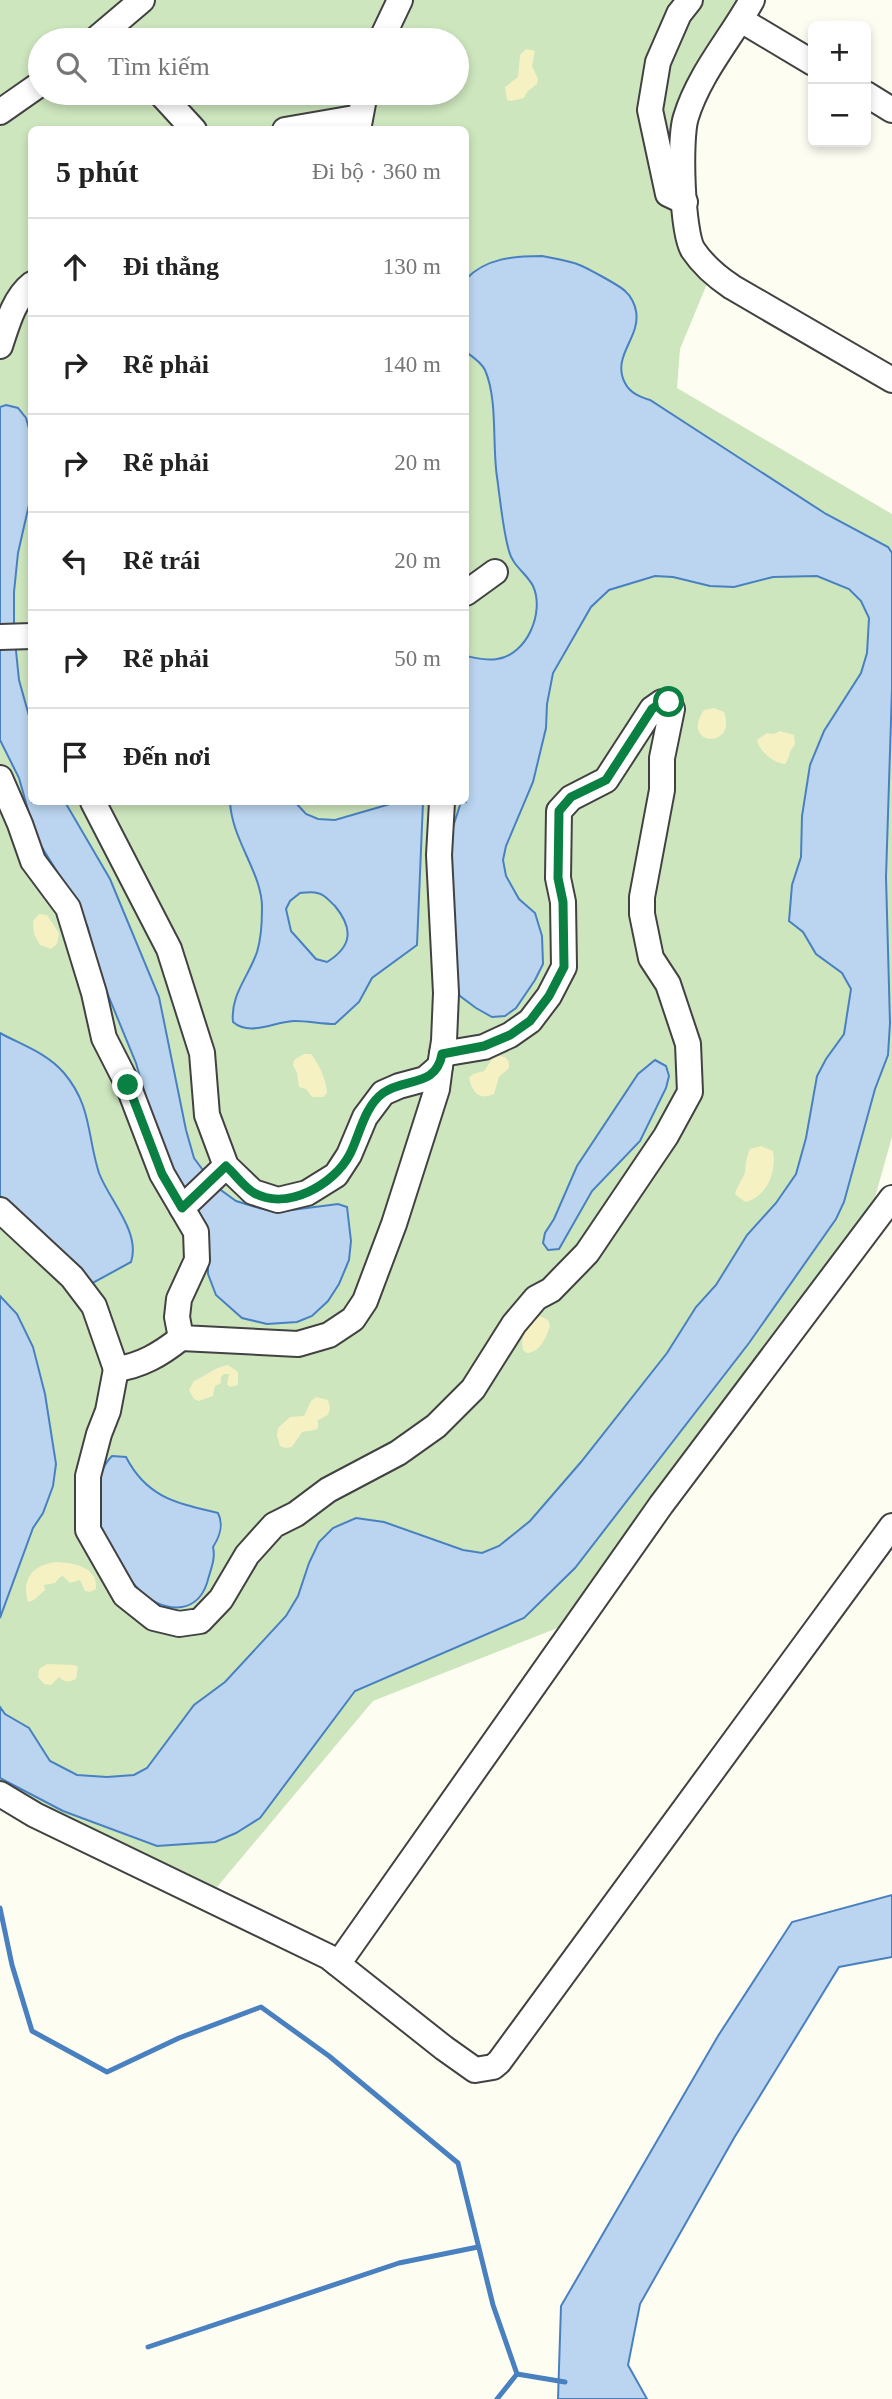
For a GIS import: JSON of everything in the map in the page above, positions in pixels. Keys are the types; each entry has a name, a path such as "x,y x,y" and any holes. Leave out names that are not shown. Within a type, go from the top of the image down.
{"street":[{"path":"114,28 142,0"},
{"path":"387,28 400,0"},
{"path":"685,202 668,194 650,110 658,62 679,14 690,0"},
{"path":"808,59 747,10 712,63 686,116 682,135 685,202 692,248 715,276 892,380"},
{"path":"0,112 28,92"},
{"path":"871,97 892,110"},
{"path":"171,105 190,126"},
{"path":"327,126 359,123 363,105"},
{"path":"0,346 10,315 28,287"},
{"path":"469,591 495,572"},
{"path":"0,637 28,636"},
{"path":"0,1210 72,1277 94,1306 116,1369 108,1411 88,1476 88,1530 125,1595 154,1618 179,1624 200,1621 221,1600 247,1555 274,1525 296,1514 328,1490 398,1453 436,1426 472,1389 514,1324 536,1298 551,1290 587,1253 666,1136 690,1092 688,1044 668,984 651,958 642,914 642,897 663,790 663,758 672,709 669,702 662,702 652,709 606,780 571,797 559,811 558,878 563,902 564,967 549,996 530,1021 510,1035 441,1060 425,1079 383,1093 365,1117 349,1156 336,1175 307,1193 278,1200 253,1192 224,1169 207,1115 202,1053 169,949 95,805"},
{"path":"0,778 33,861 68,908 94,993 104,1038 128,1085 162,1174 184,1207 196,1232 197,1260 179,1299 177,1317 181,1338"},
{"path":"116,1369 133,1367 164,1352 181,1338 298,1343 329,1335 353,1319 369,1291 394,1224 430,1111 441,1060 446,993 439,855 442,805"},
{"path":"184,1207 224,1169"},
{"path":"338,1964 661,1505 892,1198"},
{"path":"0,1794 35,1815 303,1944 338,1964 475,2070 493,2067 892,1526"}],"green space":[{"path":"0,0 745,0 678,123 709,279 680,349 677,388 892,514 892,1137 870,1215 570,1623 373,1701 212,1893 0,1787"}],"sand":[{"path":"526,49 535,51 532,66 538,79 537,84 524,98 507,100 505,87 518,77 520,55"},
{"path":"714,708 724,712 726,724 723,733 710,739 699,731 698,722 704,710"},
{"path":"780,731 794,735 795,745 785,764 767,756 757,740 767,733"},
{"path":"39,914 47,915 59,933 57,944 51,949 40,945 34,934 33,921"},
{"path":"304,1054 311,1054 322,1073 327,1093 323,1097 312,1097 306,1089 299,1087 293,1065 294,1060"},
{"path":"505,1057 509,1068 499,1077 494,1094 480,1096 474,1091 469,1078 484,1071 493,1058"},
{"path":"761,1146 773,1151 772,1175 759,1195 745,1202 735,1194 745,1172 750,1149"},
{"path":"540,1316 548,1320 550,1326 539,1347 527,1353 522,1346 524,1333 533,1318"},
{"path":"228,1365 238,1372 238,1385 230,1387 227,1384 229,1374 224,1374 221,1383 215,1386 213,1396 199,1401 194,1399 189,1390 194,1381"},
{"path":"316,1397 328,1400 328,1415 318,1420 318,1428 315,1430 302,1432 292,1447 280,1446 278,1428 290,1417 304,1416"},
{"path":"57,1562 78,1565 89,1571 96,1582 96,1589 85,1591 80,1580 70,1583 63,1576 55,1583 44,1585 45,1590 28,1602 26,1586 31,1574 42,1566"},
{"path":"47,1664 78,1667 76,1679 67,1681 59,1677 51,1685 44,1684 38,1677 39,1669"}],"water":[{"path":"542,256 566,261 623,289 630,296 635,309 634,330 622,364 625,383 632,392 650,400 826,514 888,547 892,553 892,689 886,877 890,1023 888,1055 875,1089 844,1202 836,1219 749,1343 575,1568 524,1618 355,1691 260,1818 215,1842 157,1846 63,1811 0,1778 0,1707 5,1714 29,1728 50,1761 77,1775 134,1775 147,1768 194,1705 225,1682 286,1616 298,1596 319,1542 333,1528 356,1518 384,1522 463,1550 482,1553 499,1546 530,1521 581,1462 667,1353 696,1307 716,1285 747,1235 776,1203 796,1174 806,1138 817,1076 844,1034 851,989 842,973 816,954 803,932 789,921 792,885 801,857 802,816 810,765 824,731 861,673 867,653 869,618 861,601 849,589 817,576 773,577 734,587 710,586 673,577 655,576 609,590 591,607 553,673 546,728 533,782 506,846 503,860 506,876 519,899 535,913 542,936 543,964 516,1008 505,1016 492,1017 476,1008 460,996 451,980 447,886 453,827 460,805 469,805 469,657 493,660 517,650 531,631 537,608 533,586 513,561 503,524 492,395 485,370 469,354 469,276 491,262"},
{"path":"6,405 18,408 28,425 28,509 18,553 14,631 19,680 28,712 28,805 67,805 110,879 159,997 194,1158 214,1185 236,1201 276,1212 338,1204 347,1207 351,1241 349,1260 339,1284 328,1301 312,1316 297,1322 267,1324 242,1318 216,1295 208,1274 208,1248 166,1168 136,1063 108,995 88,928 78,905 36,838 19,778 0,740 0,407"},
{"path":"230,805 298,805 306,814 318,819 335,820 387,805 423,805 417,945 372,978 359,1002 335,1024 295,1021 247,1028 233,1022 237,994 258,947 262,909 258,883 236,830","holes":["315,892 325,896 335,906 347,929 348,936 342,950 327,962 316,959 291,931 286,909 290,901 300,893"]},
{"path":"0,1033 50,1060 73,1085 88,1122 99,1173 132,1239 131,1262 89,1285 11,1204 0,1196"},
{"path":"655,1060 666,1066 669,1076 666,1088 640,1141 592,1191 559,1249 548,1250 543,1243 545,1233 577,1166 638,1074"},
{"path":"0,1296 17,1314 33,1347 45,1394 56,1464 53,1486 43,1513 33,1528 0,1618"},
{"path":"112,1456 126,1457 143,1482 164,1497 218,1513 221,1526 213,1547 212,1565 202,1594 195,1602 177,1608 157,1603 139,1590 112,1554 101,1530 98,1494 101,1473"},
{"path":"892,1895 892,1957 839,1967 734,2138 640,2304 628,2365 647,2399 558,2399 561,2306 718,2036 792,1922"}],"waterway":[{"path":"0,1908 12,1965 32,2031 107,2072 179,2038 261,2007 329,2056 458,2163 493,2305 517,2374 565,2382"},
{"path":"148,2347 399,2263 478,2247"},
{"path":"497,2399 517,2374"}],"route":[{"path":"128,1085 162,1174 182,1208 226,1166 253,1192 278,1200 307,1193 336,1175 349,1156 365,1117 383,1093 425,1079 440,1066 442,1054 484,1046 510,1035 530,1021 549,996 564,967 563,902 558,878 559,811 571,797 606,780 652,709 662,702 669,702"}]}
